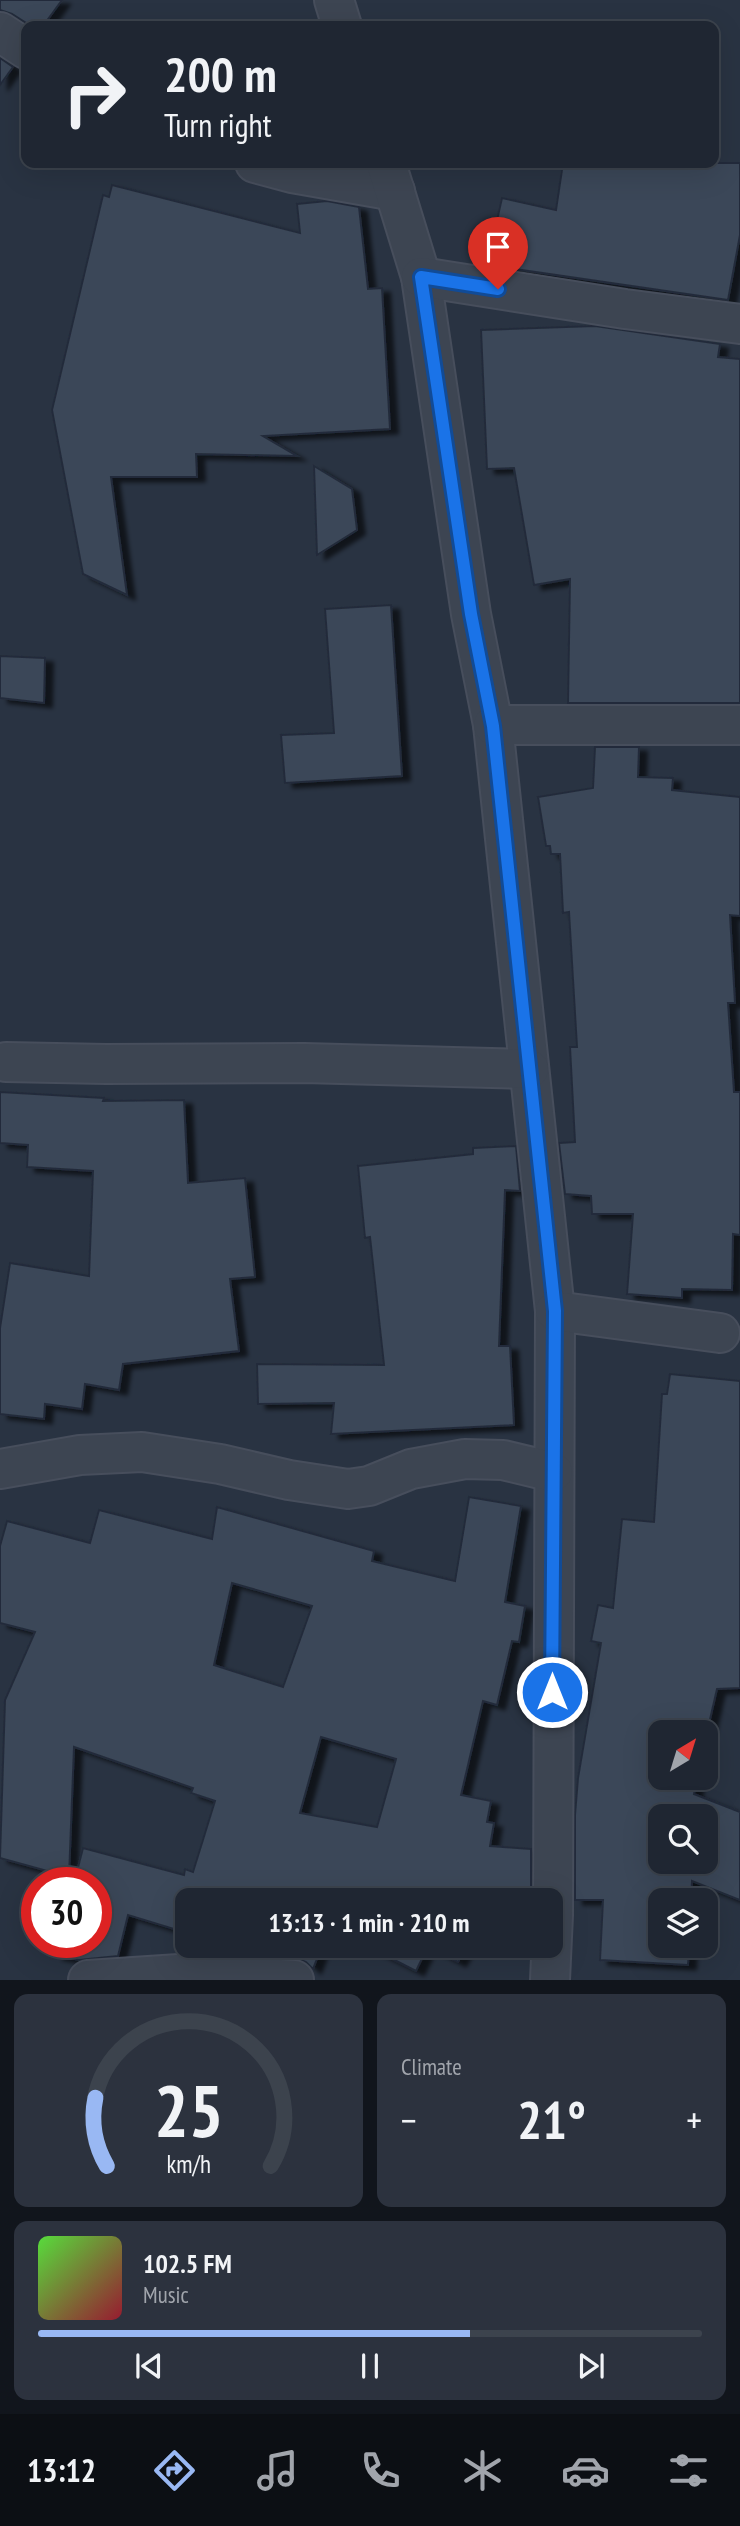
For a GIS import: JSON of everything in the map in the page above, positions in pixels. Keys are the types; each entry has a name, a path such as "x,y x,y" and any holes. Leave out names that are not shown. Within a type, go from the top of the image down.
{"street":[{"path":"334,0 340,21"},
{"path":"0,32 21,47"},
{"path":"274,168 292,173 391,177 421,277 471,614 493,726 555,1311 553,1915 550,1980"},
{"path":"421,277 740,324"},
{"path":"493,726 740,725"},
{"path":"6,1062 304,1063 529,1069"},
{"path":"555,1311 720,1333"},
{"path":"0,1469 80,1455 142,1452 348,1489 369,1486 411,1469 465,1459 503,1460 553,1472"},
{"path":"88,1980 194,1973 294,1980"}],"building":[{"path":"0,0 62,0 47,21 23,21 0,10"},
{"path":"0,58 13,67 0,85"},
{"path":"719,163 740,163 740,235 728,300 487,265 502,198 556,210 562,168 719,168"},
{"path":"112,185 300,233 297,204 327,201 359,207 368,289 382,288 390,429 263,436 297,456 196,454 197,477 111,477 127,595 83,574 52,410 103,195 109,197"},
{"path":"595,326 720,344 718,357 740,359 740,703 568,703 570,579 534,585 514,468 487,469 481,330"},
{"path":"314,466 352,489 357,530 317,555"},
{"path":"391,605 402,776 285,783 281,735 334,733 325,609"},
{"path":"0,656 45,658 44,703 0,698"},
{"path":"595,747 639,747 638,777 673,778 672,790 740,797 740,916 730,915 735,1003 728,1003 734,1092 740,1092 740,1235 733,1234 732,1290 682,1289 682,1298 627,1294 633,1214 592,1214 591,1196 565,1194 559,1143 575,1142 570,1047 577,1047 569,912 563,913 560,854 551,854 550,846 546,846 538,797 593,788"},
{"path":"0,1092 104,1098 103,1101 184,1100 188,1183 245,1178 255,1277 230,1279 239,1351 123,1364 119,1390 85,1384 82,1409 45,1404 44,1419 0,1414 0,1328 10,1263 89,1276 93,1171 27,1167 28,1145 0,1143"},
{"path":"516,1146 520,1191 505,1190 499,1346 510,1346 514,1425 331,1434 334,1403 258,1404 257,1364 384,1365 370,1237 365,1238 358,1166 473,1154 473,1148"},
{"path":"670,1374 740,1381 740,1688 717,1689 710,1720 648,1720 648,1790 695,1790 694,1794 740,1812 740,1900 718,1891 718,1888 710,1888 692,1881 692,1888 648,1888 648,1958 688,1958 688,1965 600,1960 603,1900 575,1900 578,1778 601,1643 591,1641 598,1605 613,1608 622,1519 654,1522 662,1394 667,1394"},
{"path":"469,1497 521,1506 505,1602 525,1606 519,1642 512,1641 497,1705 483,1701 461,1795 491,1801 487,1822 494,1823 490,1846 531,1849 531,1888 175,1888 175,1929 128,1915 118,1956 112,1957 112,1867 78,1867 83,1848 184,1875 185,1869 193,1872 215,1801 191,1793 193,1788 74,1747 69,1867 33,1867 0,1858 5,1700 35,1632 0,1623 0,1546 7,1521 90,1543 99,1510 212,1539 217,1507 374,1551 372,1561 455,1581","holes":["232,1583 312,1606 283,1687 214,1665","321,1737 396,1759 377,1827 300,1813"]},
{"path":"296,1958 317,1958 313,1969"},
{"path":"391,1958 422,1958 416,1971"}],"route":[{"path":"498,289 421,277 471,614 493,726 555,1311 552,1692"}]}
